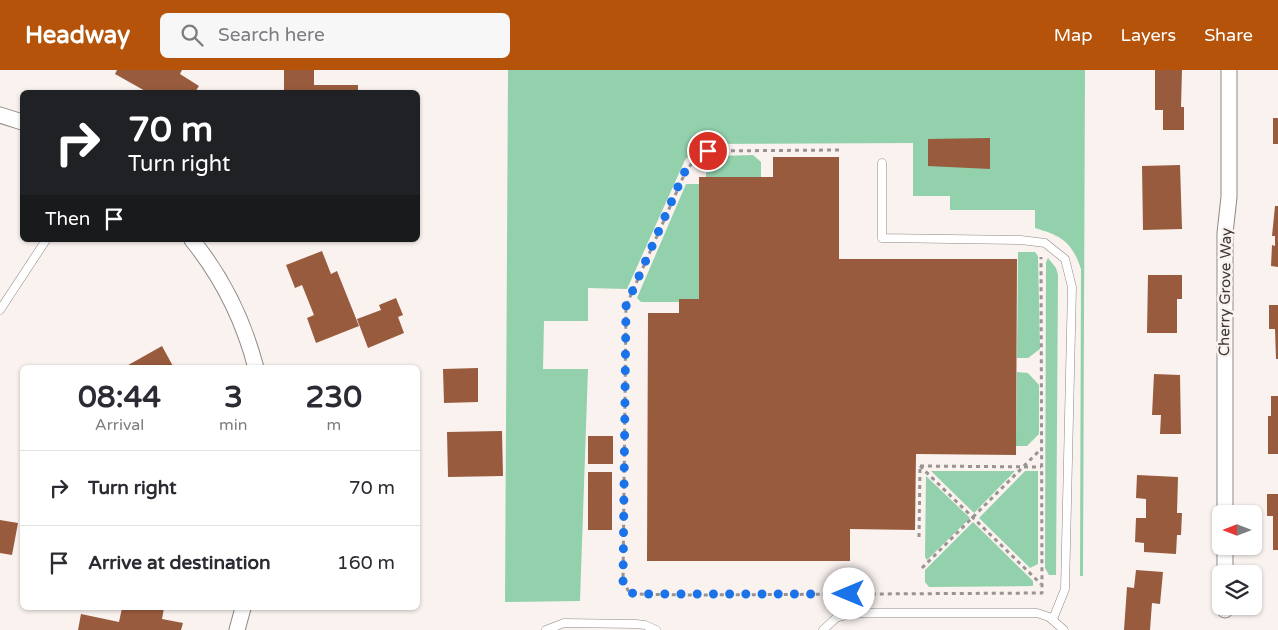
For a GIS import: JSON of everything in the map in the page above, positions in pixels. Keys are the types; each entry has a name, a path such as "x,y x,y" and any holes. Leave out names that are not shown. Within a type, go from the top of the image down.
{"street":[{"name":"Cherry Grove Way","path":"1225,505 1225,233 1228,197 1229,70"},
{"path":"0,115 20,121"},
{"path":"193,242 228,295 241,324 255,365"},
{"path":"237,630 242,610"}],"lane":[{"path":"882,163 882,238 1029,241 1045,243 1066,259 1072,287 1066,589 1053,619"},
{"path":"0,310 45,242"},
{"path":"823,630 836,618 853,613 1042,614 1053,619 1064,630"},
{"path":"546,630 555,625 582,623 636,624 645,625 656,630"}],"path":[{"path":"840,150 708,151 696,157 684,173 626,306 623,581 629,592 635,594 690,596 1042,593 1041,252"},
{"path":"922,568 1041,449"},
{"path":"920,466 1042,585"},
{"path":"920,466 1041,467"},
{"path":"919,536 920,466"}],"green space":[{"path":"508,70 1085,70 1083,576 1080,576 1081,269 1070,246 1059,237 1035,228 1035,210 950,210 950,196 913,196 913,143 707,144 695,149 685,160 627,289 588,288 588,321 544,321 543,369 588,369 580,601 505,602"},
{"path":"753,155 761,162 761,177 706,177 706,173 721,156"},
{"path":"686,184 699,184 699,299 679,299 679,302 641,302 637,298"},
{"path":"1018,252 1035,252 1038,256 1040,349 1028,358 1017,358"},
{"path":"1048,258 1056,268 1058,275 1056,575 1049,575 1045,568 1046,262"},
{"path":"1017,372 1028,373 1039,385 1039,434 1027,446 1016,446"},
{"path":"931,471 1015,471 974,513"},
{"path":"1025,471 1038,471 1038,564 1030,568 979,518"},
{"path":"926,476 970,518 927,560 925,557"},
{"path":"973,522 1033,581 1033,586 929,587 925,582 925,570"}],"building":[{"path":"117,70 182,70 180,74 199,86 196,90 143,90 115,74"},
{"path":"284,70 314,70 314,85 358,85 358,90 284,90"},
{"path":"1155,70 1182,70 1181,107 1184,107 1184,130 1163,130 1163,110 1155,110"},
{"path":"1273,118 1278,118 1278,144 1273,144"},
{"path":"990,138 990,169 928,166 928,139"},
{"path":"773,157 839,157 839,259 1017,259 1016,455 916,454 915,530 850,529 850,561 647,561 648,313 679,313 679,299 699,299 699,177 773,177"},
{"path":"1180,165 1182,229 1143,230 1142,166"},
{"path":"1275,206 1278,206 1278,267 1271,266 1272,245 1275,246 1275,236 1272,236"},
{"path":"322,251 331,274 337,271 359,326 316,343 307,318 314,315 302,285 295,288 286,265"},
{"path":"1148,275 1182,275 1182,299 1177,299 1177,333 1147,333"},
{"path":"396,298 403,315 398,317 404,333 368,348 357,319 381,310 379,305"},
{"path":"1269,305 1278,305 1278,359 1276,359 1275,329 1269,329"},
{"path":"162,346 172,365 128,365"},
{"path":"478,368 478,402 444,403 443,369"},
{"path":"1154,374 1180,375 1181,434 1160,434 1161,415 1152,415"},
{"path":"1271,396 1278,396 1278,454 1268,454 1268,416 1271,416"},
{"path":"502,431 503,476 448,477 447,432"},
{"path":"588,436 613,436 613,464 588,464"},
{"path":"588,472 612,472 612,530 588,530"},
{"path":"1137,475 1178,477 1177,513 1182,513 1181,535 1177,535 1176,554 1144,552 1144,543 1135,542 1136,518 1146,518 1146,499 1136,498"},
{"path":"1267,494 1278,494 1278,550 1273,550 1273,516 1267,516"},
{"path":"0,520 18,523 12,555 0,553"},
{"path":"1136,570 1163,572 1160,604 1152,603 1150,630 1124,630 1127,587 1134,588"},
{"path":"122,610 164,610 162,619 183,623 181,630 78,630 81,614 119,622"}],"route":[{"path":"708,151 696,157 684,173 626,306 623,581 629,592 635,594 690,596 849,594"}]}
